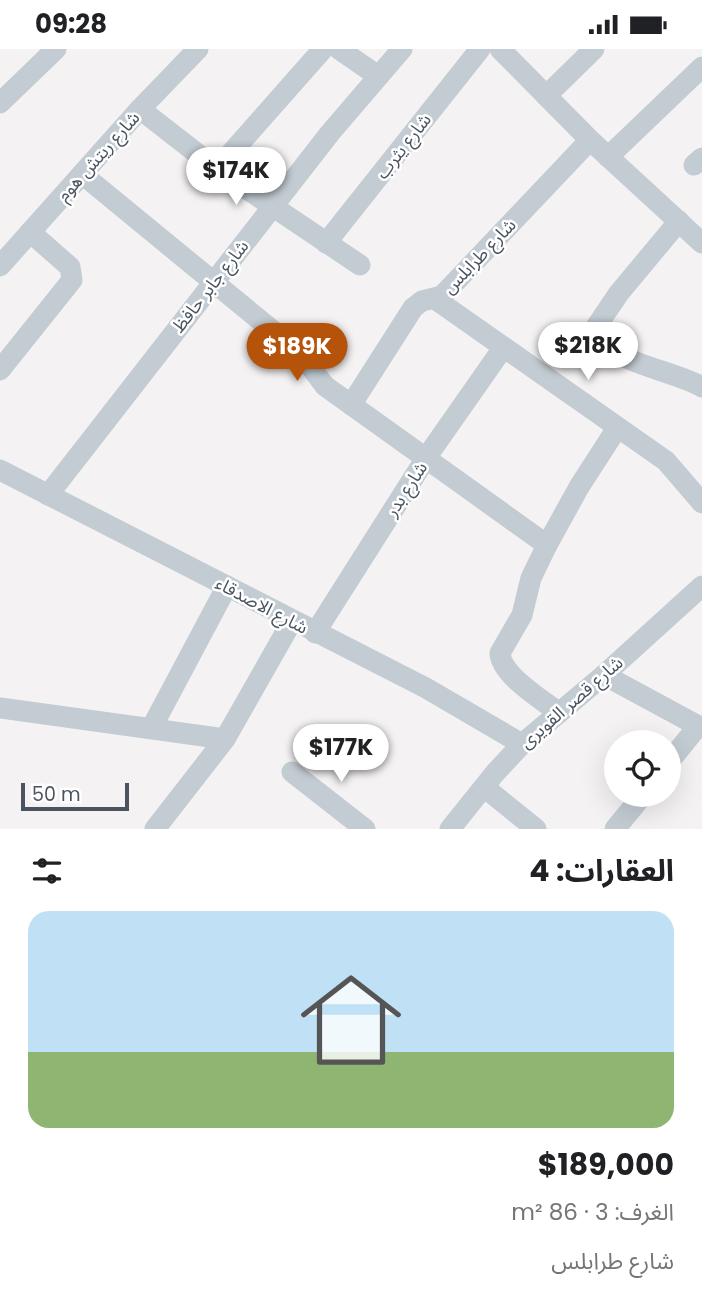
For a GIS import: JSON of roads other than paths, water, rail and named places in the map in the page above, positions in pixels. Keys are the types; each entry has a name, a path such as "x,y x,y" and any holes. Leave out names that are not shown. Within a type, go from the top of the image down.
{"street":[{"path":"0,103 56,49"},
{"name":"شارع ريتش هوم","path":"0,266 140,109 198,49"},
{"path":"217,169 323,49"},
{"path":"339,49 378,76"},
{"name":"شارع جابر حافظ","path":"48,495 212,282 402,49"},
{"name":"شارع يثرب","path":"326,243 480,49"},
{"path":"500,49 590,140 702,243"},
{"path":"546,96 594,49"},
{"path":"608,157 702,67"},
{"path":"140,109 217,169 360,265"},
{"name":"شارع طرابلس","path":"351,405 413,308 422,301 442,296 590,140"},
{"path":"82,174 300,353 325,386 547,545"},
{"path":"679,221 619,293 594,330 599,339 625,357 689,379 702,387"},
{"path":"0,370 72,279 70,267 30,232"},
{"path":"435,299 666,461 702,503"},
{"name":"شارع بدر","path":"315,633 426,458 503,348"},
{"path":"558,712 510,674 500,660 503,646 522,615 531,578 547,545 579,487 617,428"},
{"name":"شارع الاصدقاء","path":"0,470 426,688 522,744"},
{"path":"152,727 226,586"},
{"name":"شارع قصر القويرى","path":"450,829 522,744 604,675 702,586"},
{"path":"155,829 225,739 292,621"},
{"path":"604,675 700,727 681,748"},
{"path":"0,708 225,739"},
{"path":"292,772 365,829"},
{"path":"484,787 536,829"},
{"path":"615,829 633,807"}]}
